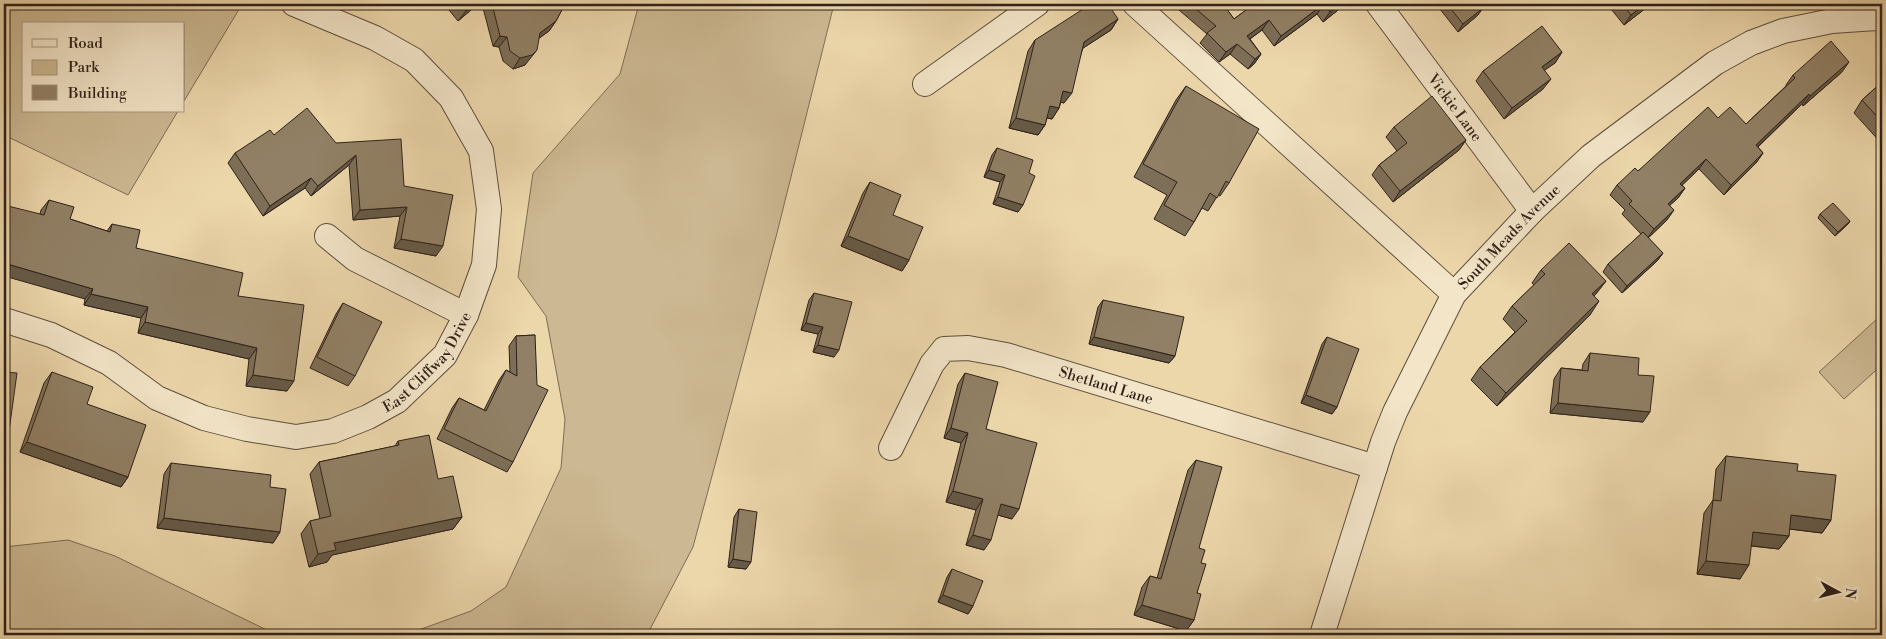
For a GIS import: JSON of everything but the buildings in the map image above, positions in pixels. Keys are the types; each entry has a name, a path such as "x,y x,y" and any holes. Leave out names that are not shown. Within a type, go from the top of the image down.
{"street":[{"name":"East Cliffway Drive","path":"4,320 50,334 109,362 157,398 204,418 247,429 296,436 333,431 368,417 398,401 445,355 466,315 484,265 489,209 481,152 451,98 414,60 375,38 294,4"},
{"path":"925,84 1037,4"},
{"path":"1136,4 1454,294"},
{"name":"Vickie Lane","path":"1378,4 1532,211"},
{"name":"South Meads Avenue","path":"1322,635 1375,467 1395,412 1454,294 1532,211 1592,156 1715,63 1751,43 1783,31 1880,16"},
{"path":"327,236 355,259 466,315"},
{"name":"Shetland Lane","path":"891,448 932,364 944,349 968,348 1006,355 1375,467"}],"green space":[{"path":"4,4 239,4 241,6 185,99 185,22 22,22 22,112 177,112 128,195 4,135"},
{"path":"639,4 834,4 777,233 693,547 647,635 405,635 471,611 506,587 561,468 565,419 546,316 518,277 533,173 620,74"},
{"path":"1878,318 1882,323 1882,365 1844,399 1819,372"},
{"path":"68,540 115,556 277,635 4,635 4,547"}]}
